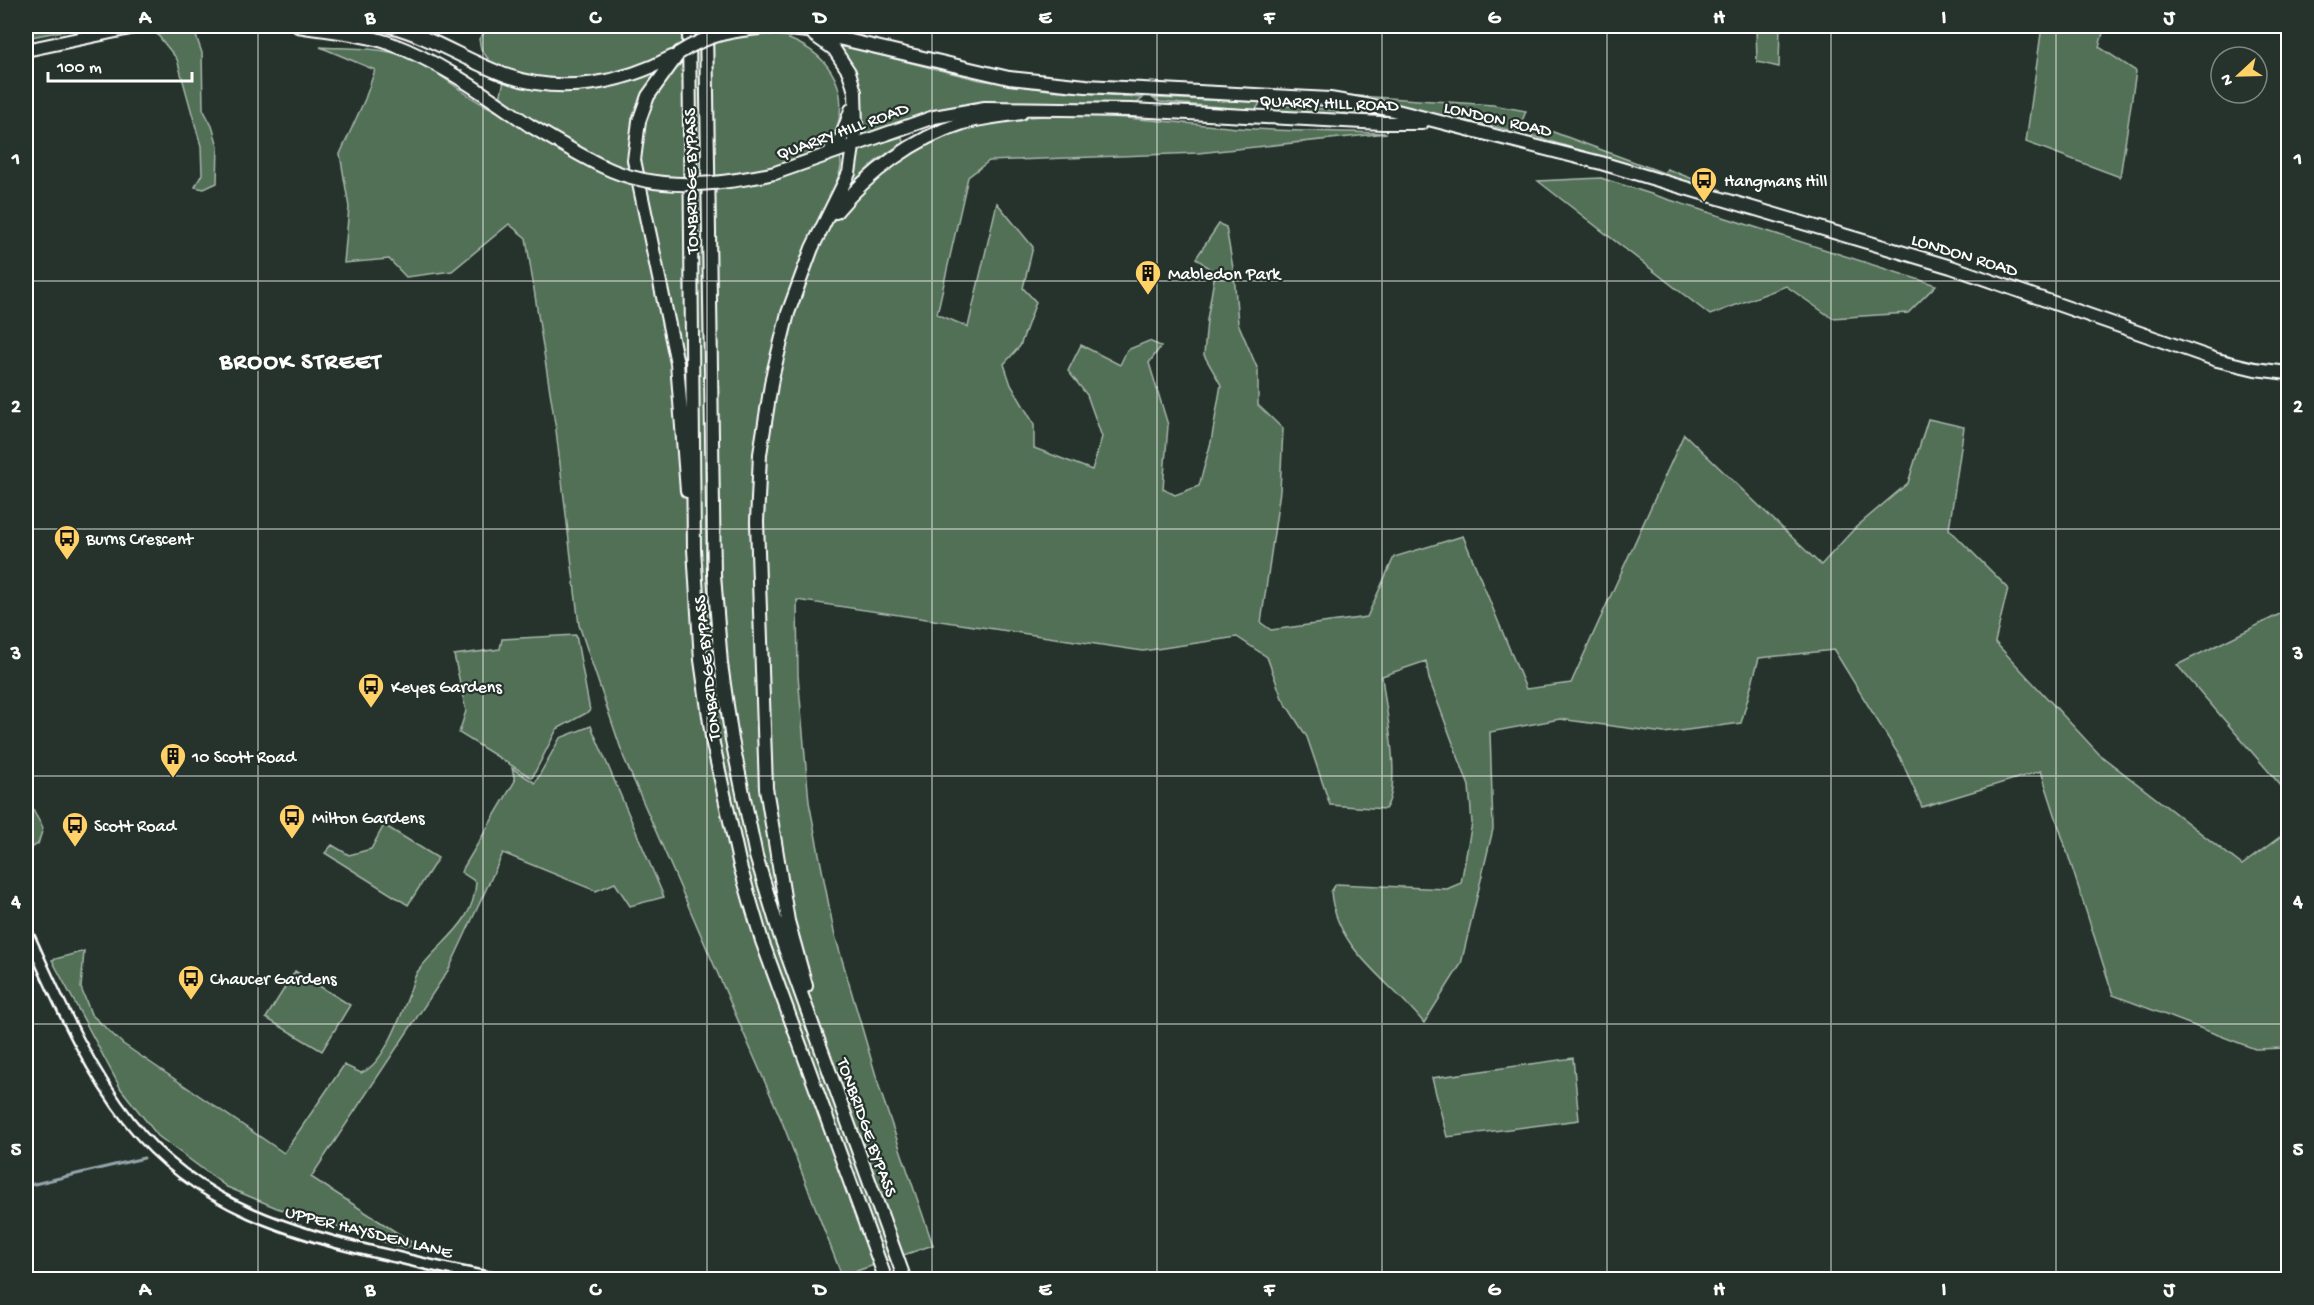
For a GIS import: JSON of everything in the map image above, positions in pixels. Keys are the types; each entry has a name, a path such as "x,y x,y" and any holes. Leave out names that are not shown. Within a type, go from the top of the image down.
{"highway":[{"path":"26,50 140,26"},
{"name":"QUARRY HILL ROAD","path":"298,26 387,43 420,56 452,72 529,125 604,168 654,182 705,184 775,173 828,153 960,110 1020,106 1382,123 1436,123"},
{"path":"390,26 418,34 509,77 556,86 620,79 657,72"},
{"name":"TONBRIDGE BYPASS","path":"689,26 694,549 701,660 713,744 723,799 762,941 886,1280"},
{"name":"TONBRIDGE BYPASS","path":"706,26 712,506 721,663 742,800 780,935 904,1278"},
{"name":"LONDON ROAD","path":"657,72 679,53 704,38 719,33 768,27 808,31 1009,78 1086,86 1330,99 1389,109 1436,123 1601,163 1951,267 2217,360 2255,369 2289,373"},
{"path":"808,31 834,49 843,61 855,92 856,127 849,173 799,280 772,378 760,454 757,522 766,788 788,921 834,1085"},
{"path":"657,72 639,121 634,160 677,363 683,457 694,549"},
{"path":"828,153 840,142 847,127 855,92"},
{"path":"821,231 849,197 866,181 915,145 962,124 1046,108"}],"street":[{"name":"UPPER HAYSDEN LANE","path":"26,930 101,1082 115,1103 148,1143 204,1190 236,1208 297,1233 423,1263 508,1280"}],"green space":[{"path":"88,26 26,38 26,27"},
{"path":"490,26 797,26 789,39 817,55 835,78 839,91 841,106 839,121 833,137 841,166 831,194 847,206 886,168 929,141 975,125 1023,117 1124,118 1267,130 1387,133 1198,153 989,161 968,177 937,314 968,327 997,203 1033,247 1023,288 1036,302 1020,346 1004,364 1011,385 1034,424 1034,448 1092,470 1102,437 1087,395 1068,371 1081,345 1120,365 1127,350 1149,341 1161,346 1149,363 1168,425 1163,489 1175,495 1199,486 1211,442 1221,385 1204,355 1215,273 1196,258 1219,224 1226,227 1234,274 1238,323 1258,370 1258,405 1283,429 1280,491 1261,623 1271,630 1367,617 1394,557 1463,536 1526,689 1571,683 1684,434 1821,565 1855,528 1908,483 1928,419 1964,427 1949,529 2008,588 1995,642 2100,755 2242,865 2288,831 2288,1048 2255,1049 2113,995 2041,771 1922,807 1900,757 1834,650 1759,658 1741,723 1664,733 1560,719 1490,732 1493,829 1461,964 1424,1023 1354,948 1335,913 1331,892 1336,884 1447,889 1461,883 1472,823 1469,786 1429,679 1426,661 1382,676 1393,765 1393,783 1385,809 1330,805 1307,737 1282,698 1267,657 1237,637 1143,651 797,600 798,675 809,802 834,932 881,1093 933,1245 842,1276 781,1119 624,758 579,625 556,430 526,238 509,224 452,271 406,277 389,259 344,263 349,207 340,154 365,99 375,70 320,47 371,49 408,57 497,111 504,81 481,49 479,39"},
{"path":"1756,26 1780,26 1779,67 1757,62"},
{"path":"2042,26 2105,26 2099,47 2136,71 2120,177 2026,142"},
{"path":"186,31 195,33 202,53 203,109 212,126 218,146 217,183 204,189 195,187 202,174 201,146 177,59 157,34"},
{"path":"835,44 980,80 1049,90 1143,98 1135,105 997,103 857,138 860,88 852,68"},
{"path":"1268,90 1493,105 1526,111 1519,129 1513,131 1391,104"},
{"path":"1152,98 1259,102 1259,105 1255,110 1160,102"},
{"path":"1265,104 1391,115 1391,119 1274,111"},
{"path":"1537,126 1664,173 1667,169 1721,190 1720,193 1533,136 1530,130"},
{"path":"902,137 903,142 875,162 851,184 849,183 856,150"},
{"path":"1601,178 1936,285 1908,313 1832,318 1786,286 1710,315 1538,181"},
{"path":"2288,610 2288,794 2177,665"},
{"path":"576,635 590,711 557,729 532,778 459,733 466,711 454,655 500,649 502,639"},
{"path":"591,726 664,897 630,906 615,883 596,891 503,853 449,969 311,1177 416,1245 403,1248 277,1208 227,1187 158,1136 121,1089 52,960 84,951 81,988 91,1014 123,1044 284,1153 344,1065 361,1073 376,1061 395,1029 416,974 463,921 474,897 476,882 461,872 515,781 512,768 535,783 560,738"},
{"path":"26,797 43,828 38,844 26,851"},
{"path":"384,825 438,858 408,905 325,853 332,845 349,855 371,849"},
{"path":"295,971 350,1005 322,1051 266,1018"},
{"path":"1573,1058 1579,1120 1447,1137 1432,1078"}],"waterway":[{"path":"26,1186 144,1158"}],"place":[{"name":"Hangmans Hill","path":"1704,203"},
{"name":"Mabledon Park","path":"1148,296"},
{"name":"Burns Crescent","path":"67,561"},
{"name":"Keyes Gardens","path":"371,709"},
{"name":"10 Scott Road","path":"173,779"},
{"name":"Milton Gardens","path":"292,840"},
{"name":"Scott Road","path":"75,848"},
{"name":"Chaucer Gardens","path":"191,1001"}],"district":[{"name":"BROOK STREET","path":"301,360"}]}
